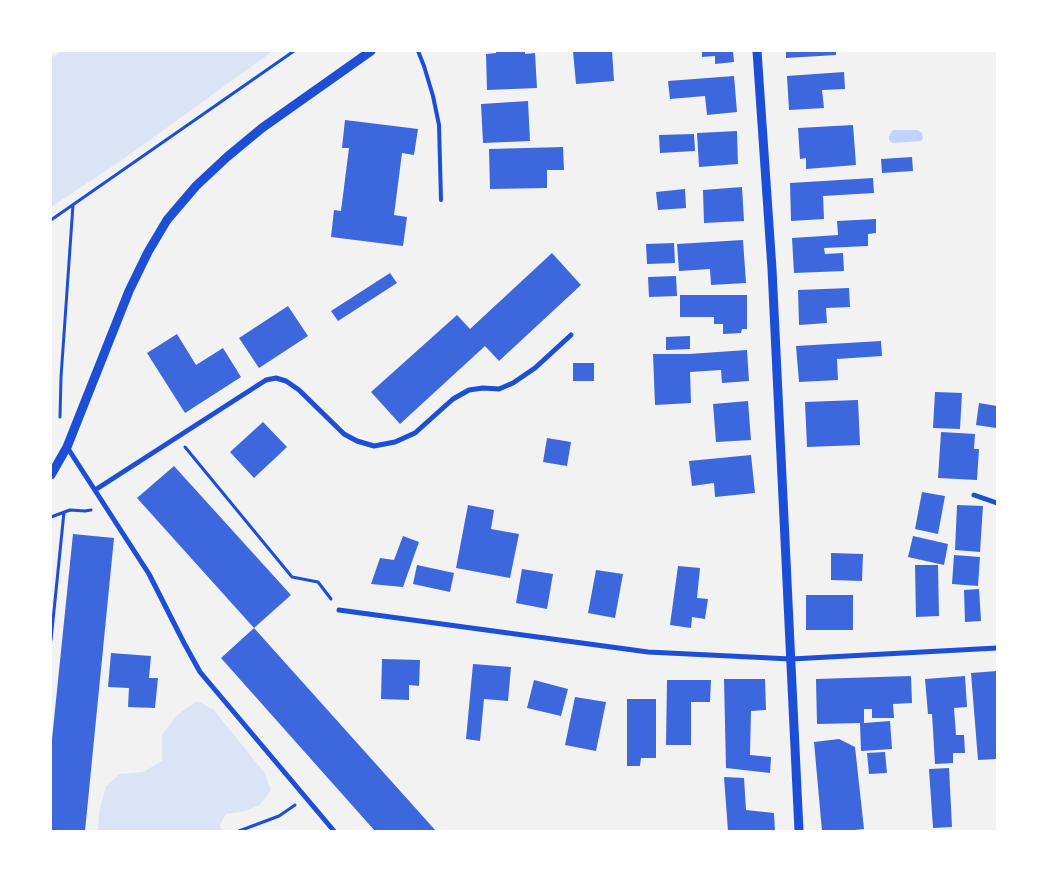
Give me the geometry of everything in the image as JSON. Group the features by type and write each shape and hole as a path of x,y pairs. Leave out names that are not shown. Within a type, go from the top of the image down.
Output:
{"street":[{"path":"51,475 67,447 129,291 148,252 167,220 196,186 234,151 262,128 371,51"},
{"path":"757,51 772,269 799,831"},
{"path":"95,490 266,380 276,378 286,381 299,390 344,434 357,441 374,446 395,442 415,433 453,399 469,390 483,388 499,389 513,383 535,368 571,335"},
{"path":"67,447 149,574 200,672 334,831"},
{"path":"974,495 997,502"},
{"path":"339,610 648,652 791,659 997,648"}],"lane":[{"path":"418,51 434,96 439,125 441,200"}],"path":[{"path":"51,220 294,51"},
{"path":"67,447 60,415 60,396 73,205"},
{"path":"176,438 292,577 318,582 339,610"},
{"path":"51,640 64,512"},
{"path":"239,831 279,816 306,798"}],"shaded area":[{"path":"62,51 273,51 122,160 51,207 51,58"},
{"path":"197,701 213,709 264,772 271,790 260,805 245,811 226,814 220,825 222,831 98,831 99,813 106,786 120,774 143,772 162,761 162,735 176,716"}],"water":[{"path":"893,130 918,130 922,133 923,138 921,141 892,143 889,137"}],"building":[{"path":"496,51 525,51 525,54 535,53 537,88 487,90 486,54 496,53"},
{"path":"573,51 612,51 614,81 576,84"},
{"path":"702,51 733,51 734,62 715,64 715,56 702,57"},
{"path":"786,51 836,51 836,55 786,58"},
{"path":"844,72 845,89 822,90 824,108 789,110 787,76"},
{"path":"734,76 737,112 707,115 705,96 670,99 668,81"},
{"path":"528,101 530,141 483,143 481,104"},
{"path":"345,120 418,129 414,155 402,153 394,215 407,217 403,246 331,237 334,210 341,211 349,148 342,148"},
{"path":"853,125 856,165 806,169 806,158 800,159 798,128"},
{"path":"737,131 738,164 699,167 697,133"},
{"path":"694,134 695,151 660,153 659,135"},
{"path":"563,147 564,170 547,170 547,188 490,189 489,149"},
{"path":"912,157 913,171 882,173 881,159"},
{"path":"873,178 874,193 823,196 824,219 791,221 790,183"},
{"path":"742,187 744,221 704,223 703,190"},
{"path":"685,189 686,208 658,210 656,192"},
{"path":"876,219 876,233 868,234 868,246 824,248 825,254 843,253 844,271 794,273 792,238 838,235 837,221"},
{"path":"743,240 746,283 711,285 710,269 679,271 677,244"},
{"path":"674,243 675,263 647,264 646,244"},
{"path":"552,253 581,285 499,361 485,346 400,424 371,392 457,315 470,329"},
{"path":"390,273 397,283 338,321 331,311"},
{"path":"676,276 677,296 649,297 648,277"},
{"path":"849,288 850,307 826,308 827,323 799,325 798,290"},
{"path":"680,295 747,295 747,329 742,329 741,333 723,334 723,324 714,324 714,317 680,317"},
{"path":"288,306 308,336 259,368 239,338"},
{"path":"177,334 196,365 223,348 241,377 185,413 147,353"},
{"path":"690,336 690,349 666,350 666,337"},
{"path":"881,341 882,356 837,359 838,380 799,382 796,346"},
{"path":"747,350 749,381 722,383 721,370 690,372 691,403 655,405 653,354 689,354"},
{"path":"573,363 594,363 594,381 573,381"},
{"path":"935,392 962,393 960,429 933,428"},
{"path":"858,400 860,445 807,447 805,402"},
{"path":"748,401 751,440 716,442 713,404"},
{"path":"979,403 997,406 996,428 976,425"},
{"path":"263,422 287,447 254,478 230,452"},
{"path":"941,432 975,434 974,449 979,449 977,480 938,478"},
{"path":"547,438 571,442 567,466 543,462"},
{"path":"751,455 755,493 715,497 714,483 692,486 689,461"},
{"path":"174,466 291,595 254,628 137,498"},
{"path":"922,492 945,496 938,534 915,529"},
{"path":"468,505 494,510 491,529 519,534 510,578 456,568"},
{"path":"957,505 983,506 980,552 955,550"},
{"path":"73,534 114,538 85,831 51,831 51,749"},
{"path":"403,536 419,542 403,587 371,584 380,558 394,560"},
{"path":"913,536 948,544 944,565 908,557"},
{"path":"831,553 863,554 862,581 831,580"},
{"path":"954,555 980,557 978,586 952,584"},
{"path":"417,565 454,573 450,592 413,584"},
{"path":"915,565 938,565 939,616 916,617"},
{"path":"678,566 700,568 697,598 708,599 705,619 692,617 691,628 670,625"},
{"path":"522,569 553,574 547,609 516,603"},
{"path":"596,570 623,574 615,618 588,613"},
{"path":"979,589 981,621 965,622 964,590"},
{"path":"806,595 853,595 853,630 806,630"},
{"path":"254,628 436,831 375,831 221,658"},
{"path":"111,653 151,656 149,678 158,678 155,708 128,707 129,688 108,687"},
{"path":"382,659 420,660 419,686 409,685 409,700 381,699"},
{"path":"473,664 511,667 508,701 484,699 480,741 466,739"},
{"path":"997,671 997,759 978,760 971,673"},
{"path":"911,676 912,703 893,704 894,718 872,718 872,709 864,709 864,723 890,721 892,749 861,751 860,723 817,724 816,679"},
{"path":"965,676 967,707 954,708 956,735 964,735 965,753 953,753 953,763 935,764 932,714 928,714 925,679"},
{"path":"724,679 765,679 766,710 751,711 750,755 771,757 770,773 726,768"},
{"path":"534,680 568,689 561,716 527,708"},
{"path":"667,680 711,680 710,702 691,702 691,745 666,745"},
{"path":"575,697 606,702 596,751 565,745"},
{"path":"627,699 656,699 656,758 641,758 640,766 627,766"},
{"path":"839,739 855,747 864,829 822,831 814,742"},
{"path":"885,752 887,773 869,774 867,753"},
{"path":"949,768 952,827 933,828 929,769"},
{"path":"724,777 744,778 746,810 774,813 775,831 728,831"}]}
